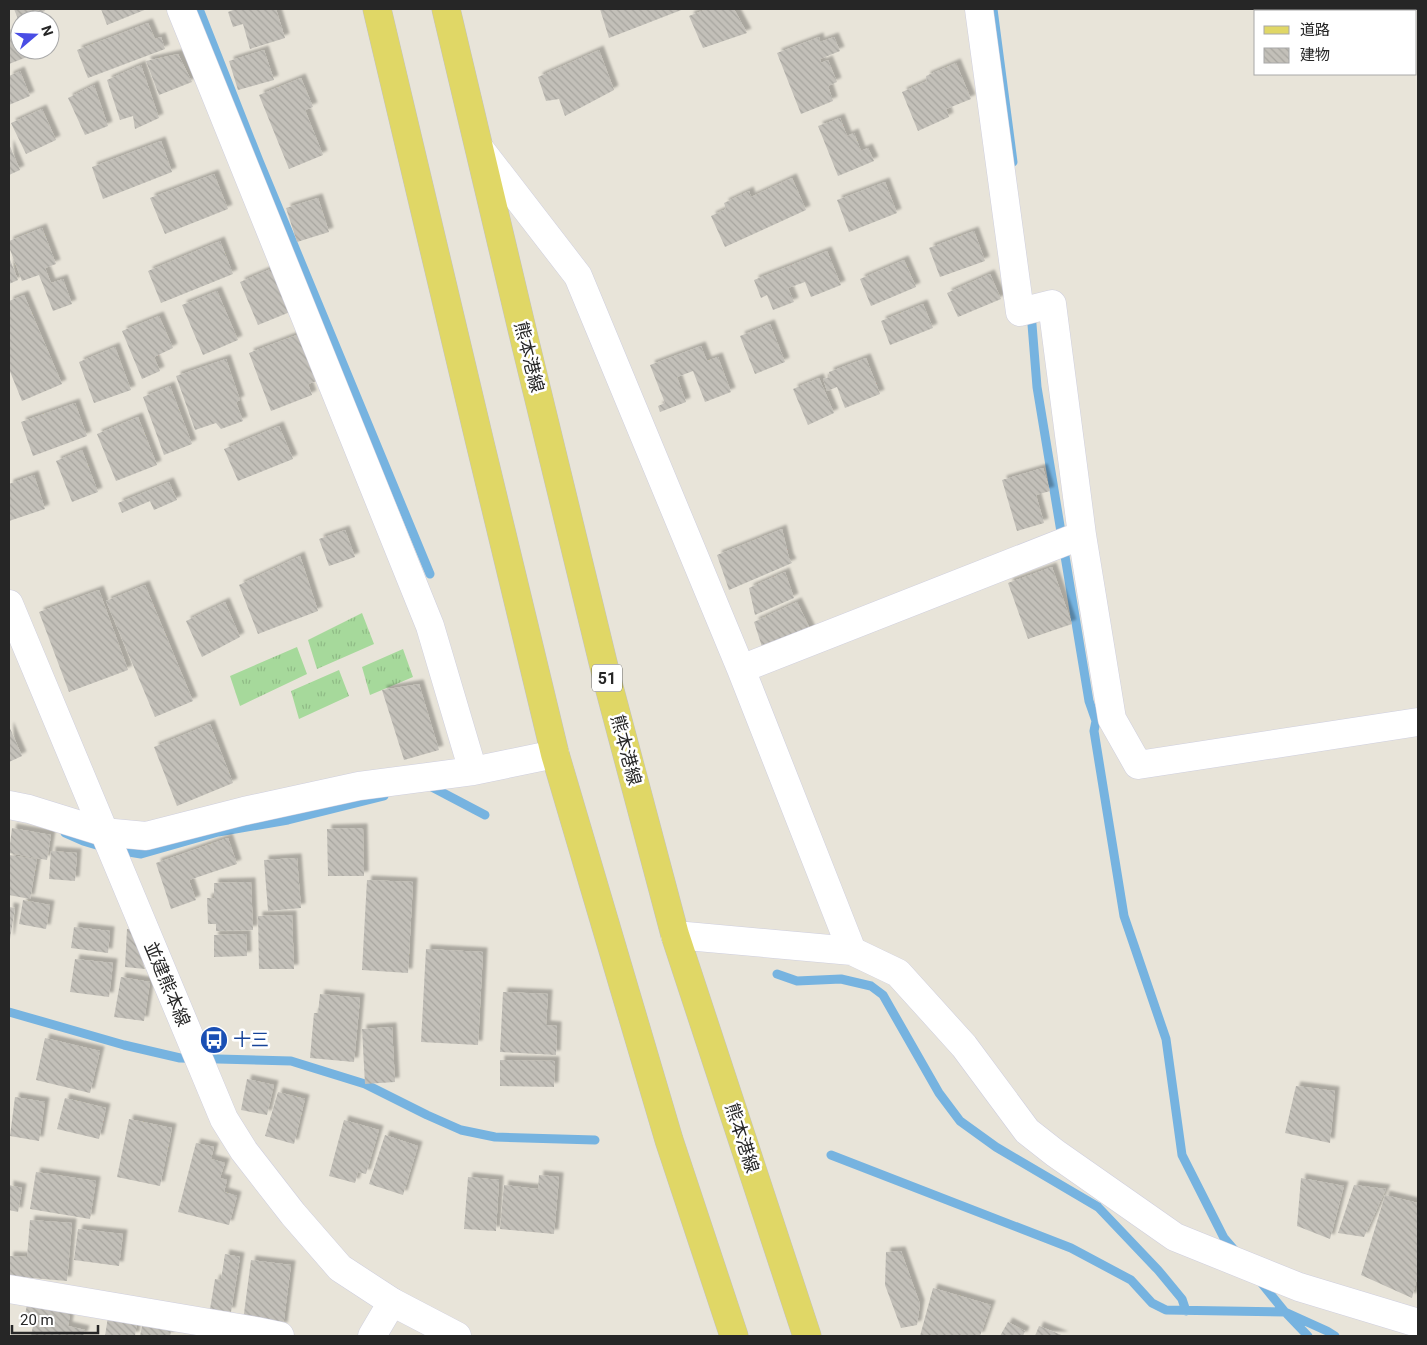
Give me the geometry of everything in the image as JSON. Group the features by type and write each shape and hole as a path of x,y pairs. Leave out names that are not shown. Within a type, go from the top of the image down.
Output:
{"main road":[{"path":"377,9 477,434 555,754 670,1140 734,1336"},
{"name":"熊本港線","path":"446,9 608,683 675,935 807,1336"}],"street":[{"path":"182,9 430,626 473,770"},
{"path":"979,9 1020,312 1052,304 1082,535 1112,719 1138,765 1418,722"},
{"path":"480,149 578,276 741,669 852,951"},
{"path":"741,669 1082,535"},
{"name":"並建熊本線","path":"9,604 198,1058 224,1118 244,1151 293,1214 340,1268 392,1302 457,1336"},
{"path":"9,805 29,809 103,832 146,836 244,811 359,786 473,770 555,754"},
{"path":"675,935 852,951 898,973 964,1046 1027,1131 1175,1238 1299,1287 1418,1324"},
{"path":"9,1289 280,1336"},
{"path":"372,1336 392,1302"}],"green space":[{"path":"362,613 374,644 317,669 308,640"},
{"path":"297,647 307,674 240,706 230,676"},
{"path":"403,649 413,677 370,695 362,667"},
{"path":"339,670 349,696 299,719 291,691"}],"building":[{"path":"14,9 44,10 14,10"},
{"path":"101,9 147,9 107,25"},
{"path":"236,9 276,9 285,38 250,49 243,24 233,27 228,12"},
{"path":"600,9 684,9 609,38"},
{"path":"707,9 734,9 747,33 703,48 689,16"},
{"path":"148,23 155,39 161,37 165,49 88,78 77,50"},
{"path":"9,30 10,60 19,60 9,64"},
{"path":"819,37 820,42 834,37 840,51 820,59 821,63 828,60 837,82 828,86 833,101 801,114 777,53"},
{"path":"264,50 274,80 238,90 229,61"},
{"path":"599,50 614,90 565,116 559,99 546,101 538,77"},
{"path":"178,54 192,82 159,95 146,61"},
{"path":"956,63 971,99 946,109 949,117 918,131 902,92 927,81 926,76"},
{"path":"141,65 159,118 135,129 133,116 120,120 107,80"},
{"path":"20,71 30,96 9,105 9,76"},
{"path":"301,78 313,107 305,110 323,155 289,169 259,95"},
{"path":"94,85 108,126 85,135 68,98"},
{"path":"42,109 56,140 26,154 11,123"},
{"path":"840,118 847,136 854,133 861,151 868,148 874,161 838,176 818,126"},
{"path":"161,141 172,172 103,199 92,167"},
{"path":"9,144 20,170 9,175"},
{"path":"214,174 228,209 165,234 150,198"},
{"path":"792,178 806,210 725,247 711,216 726,209 724,203 749,191 751,197"},
{"path":"885,182 897,213 849,232 837,200"},
{"path":"318,198 329,232 297,242 286,208"},
{"path":"42,228 56,264 45,268 51,283 63,279 72,304 53,311 39,275 22,281 9,247 9,241"},
{"path":"974,231 985,261 940,277 929,248"},
{"path":"220,241 233,274 161,303 148,271"},
{"path":"827,251 841,285 811,297 805,282 788,288 794,302 773,310 767,295 761,298 754,280"},
{"path":"9,257 18,280 9,284"},
{"path":"904,260 916,287 871,306 860,279"},
{"path":"273,268 290,312 258,325 240,282"},
{"path":"990,274 1001,299 958,317 947,293"},
{"path":"217,291 238,340 203,355 182,305"},
{"path":"24,295 62,384 22,401 9,369 9,301"},
{"path":"923,304 933,328 890,345 881,321"},
{"path":"159,316 173,348 154,357 160,371 142,379 122,331"},
{"path":"770,324 785,362 755,374 740,336"},
{"path":"302,333 320,380 308,384 312,395 271,411 249,353"},
{"path":"701,346 707,361 718,357 731,392 705,402 693,371 677,377 686,402 660,412 658,406 665,403 650,365"},
{"path":"115,347 131,390 94,403 79,362"},
{"path":"866,358 880,394 845,408 837,387 827,391 823,379 830,377 829,372"},
{"path":"226,359 240,400 236,402 243,421 221,429 216,423 195,430 176,376"},
{"path":"819,378 834,413 808,425 793,389"},
{"path":"170,386 192,444 164,455 143,397"},
{"path":"75,403 87,436 33,456 21,422"},
{"path":"138,417 157,465 116,481 97,434"},
{"path":"279,426 293,459 238,481 224,449"},
{"path":"82,450 98,492 72,502 56,461"},
{"path":"1043,468 1050,491 1036,495 1044,523 1017,531 1002,480"},
{"path":"34,475 45,509 9,521 9,484"},
{"path":"169,482 177,500 154,510 150,501 122,513 118,503"},
{"path":"782,529 792,563 729,590 717,555"},
{"path":"345,530 355,557 329,566 319,539"},
{"path":"300,556 318,611 258,634 239,585"},
{"path":"1052,567 1072,624 1028,639 1008,583"},
{"path":"785,572 794,598 755,615 749,588"},
{"path":"145,585 193,701 155,717 106,601"},
{"path":"99,590 128,670 69,692 39,612"},
{"path":"225,602 240,637 202,657 186,621"},
{"path":"797,602 812,633 764,653 754,622"},
{"path":"419,684 439,750 404,760 382,690"},
{"path":"210,724 233,783 177,806 154,747"},
{"path":"9,726 22,756 9,762"},
{"path":"12,828 51,835 47,860 9,853"},
{"path":"363,828 364,876 328,876 327,829"},
{"path":"228,838 237,864 189,880 196,900 171,909 156,863"},
{"path":"51,851 77,853 75,881 49,879"},
{"path":"9,855 37,859 30,899 9,895"},
{"path":"297,858 301,908 268,911 264,860"},
{"path":"367,880 413,882 408,973 362,970"},
{"path":"251,882 253,930 216,931 216,924 208,924 207,898 214,898 214,883"},
{"path":"23,900 50,905 46,929 19,924"},
{"path":"9,907 15,908 10,939 9,939"},
{"path":"292,915 294,969 259,969 258,916"},
{"path":"74,927 110,931 108,953 71,948"},
{"path":"127,929 131,929 145,969 125,967"},
{"path":"246,934 247,956 214,957 214,935"},
{"path":"426,949 483,952 478,1045 421,1042"},
{"path":"75,959 113,963 109,997 70,992"},
{"path":"121,977 150,982 144,1021 114,1017"},
{"path":"503,992 548,994 546,1025 557,1026 556,1055 500,1052"},
{"path":"320,994 360,998 354,1062 310,1058 314,1013 318,1013"},
{"path":"392,1027 395,1082 365,1084 362,1029"},
{"path":"45,1038 100,1051 90,1093 36,1080"},
{"path":"500,1060 555,1061 554,1087 500,1086"},
{"path":"247,1079 274,1085 267,1115 241,1110"},
{"path":"1296,1086 1335,1091 1330,1143 1285,1133"},
{"path":"278,1092 305,1099 294,1144 265,1136"},
{"path":"15,1097 45,1102 39,1141 10,1136"},
{"path":"65,1098 106,1108 99,1139 57,1129"},
{"path":"129,1119 172,1128 160,1186 117,1177"},
{"path":"344,1120 379,1130 366,1174 358,1172 355,1183 329,1176"},
{"path":"385,1135 418,1146 403,1195 369,1184"},
{"path":"196,1143 214,1147 211,1159 225,1163 220,1178 227,1180 224,1192 237,1196 229,1225 178,1212"},
{"path":"36,1172 96,1181 90,1219 30,1209"},
{"path":"539,1175 559,1177 554,1234 500,1229 504,1185 538,1189"},
{"path":"468,1177 499,1180 496,1231 464,1229"},
{"path":"1301,1178 1344,1186 1330,1239 1297,1226"},
{"path":"9,1185 22,1188 18,1212 9,1210"},
{"path":"1354,1185 1386,1189 1364,1237 1338,1233"},
{"path":"1385,1195 1418,1203 1418,1274 1412,1298 1361,1275"},
{"path":"30,1220 72,1223 67,1281 9,1276 9,1256 27,1257"},
{"path":"78,1229 123,1234 119,1266 74,1260"},
{"path":"901,1251 920,1304 917,1325 901,1328 885,1285 886,1252"},
{"path":"225,1254 240,1257 231,1312 210,1309 215,1279 221,1280"},
{"path":"251,1260 291,1265 283,1327 243,1321"},
{"path":"933,1288 991,1305 980,1336 920,1336"},
{"path":"27,1305 70,1314 68,1326 85,1330 83,1336 31,1336 33,1326 23,1324"},
{"path":"108,1317 137,1321 135,1336 105,1336"},
{"path":"1008,1322 1025,1331 1023,1336 1000,1336"},
{"path":"142,1326 171,1331 170,1336 140,1336"},
{"path":"1039,1326 1064,1336 1035,1336"}],"waterway":[{"path":"199,9 259,161 430,574"},
{"path":"993,9 1013,162"},
{"path":"1031,312 1037,387 1089,701 1096,721 1094,731 1124,916 1166,1039 1182,1155 1224,1238 1236,1252"},
{"path":"428,785 485,815"},
{"path":"65,833 83,841 110,849 141,854 218,832 288,820 384,796"},
{"path":"777,974 797,981 841,979 871,986 883,995 939,1093 960,1121 996,1147 1098,1207 1158,1270 1182,1299 1186,1311"},
{"path":"9,1012 124,1045 180,1058 291,1061 365,1084 461,1130 495,1137 595,1140"},
{"path":"831,1155 1071,1248 1131,1280 1152,1303 1166,1310 1285,1312 1335,1336"},
{"path":"1259,1280 1285,1312 1308,1336"}],"place":[{"name":"十三","path":"214,1040"}]}
